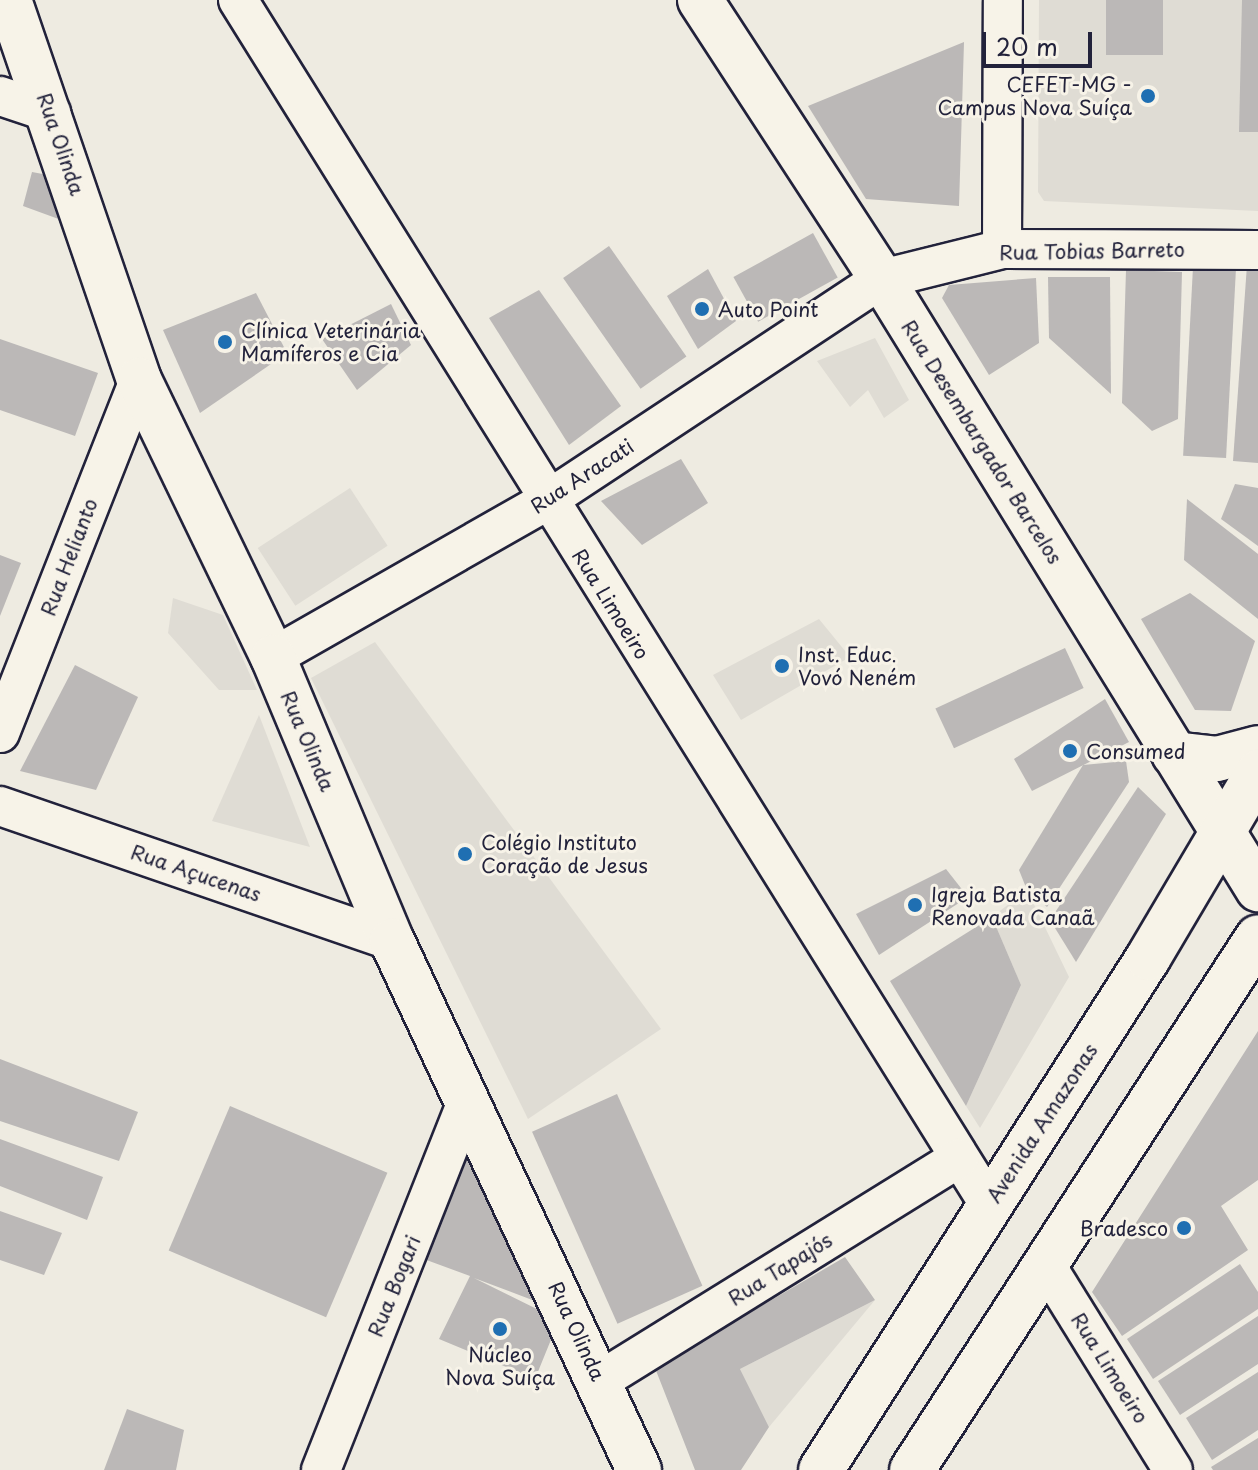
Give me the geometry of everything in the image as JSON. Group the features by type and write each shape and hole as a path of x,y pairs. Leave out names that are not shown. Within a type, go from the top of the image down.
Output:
{"street":[{"name":"Rua Olinda","path":"9,0 51,113 139,380 273,657 392,941 601,1380 639,1470"},
{"name":"Rua Limoeiro","path":"238,0 546,501 989,1204"},
{"name":"Rua Desembargador Barcelos","path":"700,0 882,279 1258,889"},
{"path":"1002,249 1003,0"},
{"path":"0,96 51,113"},
{"name":"Rua Tobias Barreto","path":"882,279 1002,249 1258,250"},
{"name":"Rua Aracati","path":"273,657 546,501 882,279"},
{"name":"Rua Helianto","path":"0,733 139,380"},
{"path":"1174,754 1217,759 1258,748"},
{"name":"Avenida Amazonas","path":"821,1470 1223,834 1258,772"},
{"name":"Rua Açucenas","path":"0,806 392,941"},
{"path":"912,1470 1047,1267 1258,937"},
{"name":"Rua Bogari","path":"321,1470 467,1102"},
{"name":"Rua Tapajós","path":"601,1380 959,1158"},
{"name":"Rua Limoeiro","path":"1047,1267 1173,1470"}],"shaded area":[{"name":"CEFET-MG - Campus Nova Suíça","path":"1039,0 1258,0 1258,211 1044,201 1038,192"},
{"path":"875,338 909,400 884,418 868,390 850,407 817,361"},
{"path":"350,488 388,546 295,606 258,548"},
{"path":"173,598 223,615 257,690 219,690 168,633"},
{"name":"Inst. Educ. Vovó Neném","path":"819,619 850,657 741,720 713,675"},
{"name":"Colégio Instituto Coração de Jesus","path":"375,642 661,1029 528,1119 311,678"},
{"path":"259,715 310,847 212,821"},
{"path":"1027,890 1069,977 980,1128 966,1106 1021,985 992,917"},
{"path":"875,1300 769,1427 740,1369"}],"building":[{"path":"1106,0 1163,0 1163,55 1106,55"},
{"path":"1242,0 1258,0 1258,132 1239,132"},
{"path":"964,42 959,206 866,199 808,106"},
{"path":"32,172 48,175 64,221 23,206"},
{"path":"813,233 838,278 758,322 733,277"},
{"path":"609,246 686,357 641,389 563,278"},
{"path":"1247,265 1258,266 1258,463 1233,461"},
{"path":"1193,267 1236,269 1226,458 1183,456"},
{"name":"Auto Point","path":"708,269 736,321 698,349 667,296"},
{"path":"1126,270 1182,272 1178,419 1152,431 1122,403"},
{"path":"1048,277 1110,277 1111,394 1049,338"},
{"path":"1036,278 1039,343 989,375 942,298 949,285"},
{"path":"539,290 621,406 569,445 489,318"},
{"name":"Clínica Veterinária Mamíferos e Cia","path":"256,293 287,353 200,413 163,330"},
{"path":"391,304 411,345 357,390 322,339"},
{"path":"0,339 98,373 75,436 0,410"},
{"path":"681,459 708,503 642,545 601,501"},
{"path":"1235,484 1258,488 1258,546 1221,519"},
{"path":"1187,499 1258,554 1258,619 1184,560"},
{"path":"0,555 21,563 0,616"},
{"path":"1190,593 1255,641 1231,711 1195,710 1141,619"},
{"path":"1065,648 1084,688 954,748 935,708"},
{"path":"75,665 138,697 96,790 20,771"},
{"name":"Consumed","path":"1105,699 1129,742 1032,791 1014,759"},
{"path":"1126,761 1129,782 1047,907 1027,890 1019,870 1083,765"},
{"path":"1138,787 1166,814 1076,962 1050,920"},
{"name":"Igreja Batista Renovada Canaã","path":"946,869 968,897 879,955 856,914"},
{"path":"992,917 1021,985 966,1106 890,981"},
{"name":"Bradesco","path":"1258,1031 1258,1180 1221,1206 1248,1250 1122,1336 1092,1292"},
{"path":"0,1059 138,1112 119,1161 0,1121"},
{"path":"617,1094 702,1286 617,1324 532,1132"},
{"path":"230,1106 387,1173 326,1317 169,1251"},
{"path":"0,1139 103,1177 87,1220 0,1186"},
{"path":"472,1142 548,1306 474,1278 559,1320 535,1379 439,1339 470,1276 421,1258"},
{"path":"0,1211 62,1233 44,1275 0,1260"},
{"path":"845,1257 875,1300 740,1369 769,1427 741,1470 695,1470 655,1368"},
{"path":"1240,1264 1258,1292 1258,1309 1153,1379 1127,1339"},
{"path":"1258,1316 1258,1364 1180,1415 1158,1381"},
{"path":"1258,1372 1258,1430 1212,1460 1186,1418"},
{"path":"127,1409 184,1430 176,1470 104,1470"},
{"path":"1258,1438 1258,1470 1213,1470 1211,1467"}],"place":[{"name":"CEFET-MG - Campus Nova Suíça","path":"1148,96"},
{"name":"Auto Point","path":"702,309"},
{"name":"Clínica Veterinária Mamíferos e Cia","path":"225,342"},
{"name":"Inst. Educ. Vovó Neném","path":"782,666"},
{"name":"Consumed","path":"1070,751"},
{"name":"Colégio Instituto Coração de Jesus","path":"465,854"},
{"name":"Igreja Batista Renovada Canaã","path":"915,905"},
{"name":"Bradesco","path":"1184,1228"},
{"name":"Núcleo Nova Suíça","path":"500,1329"}]}
